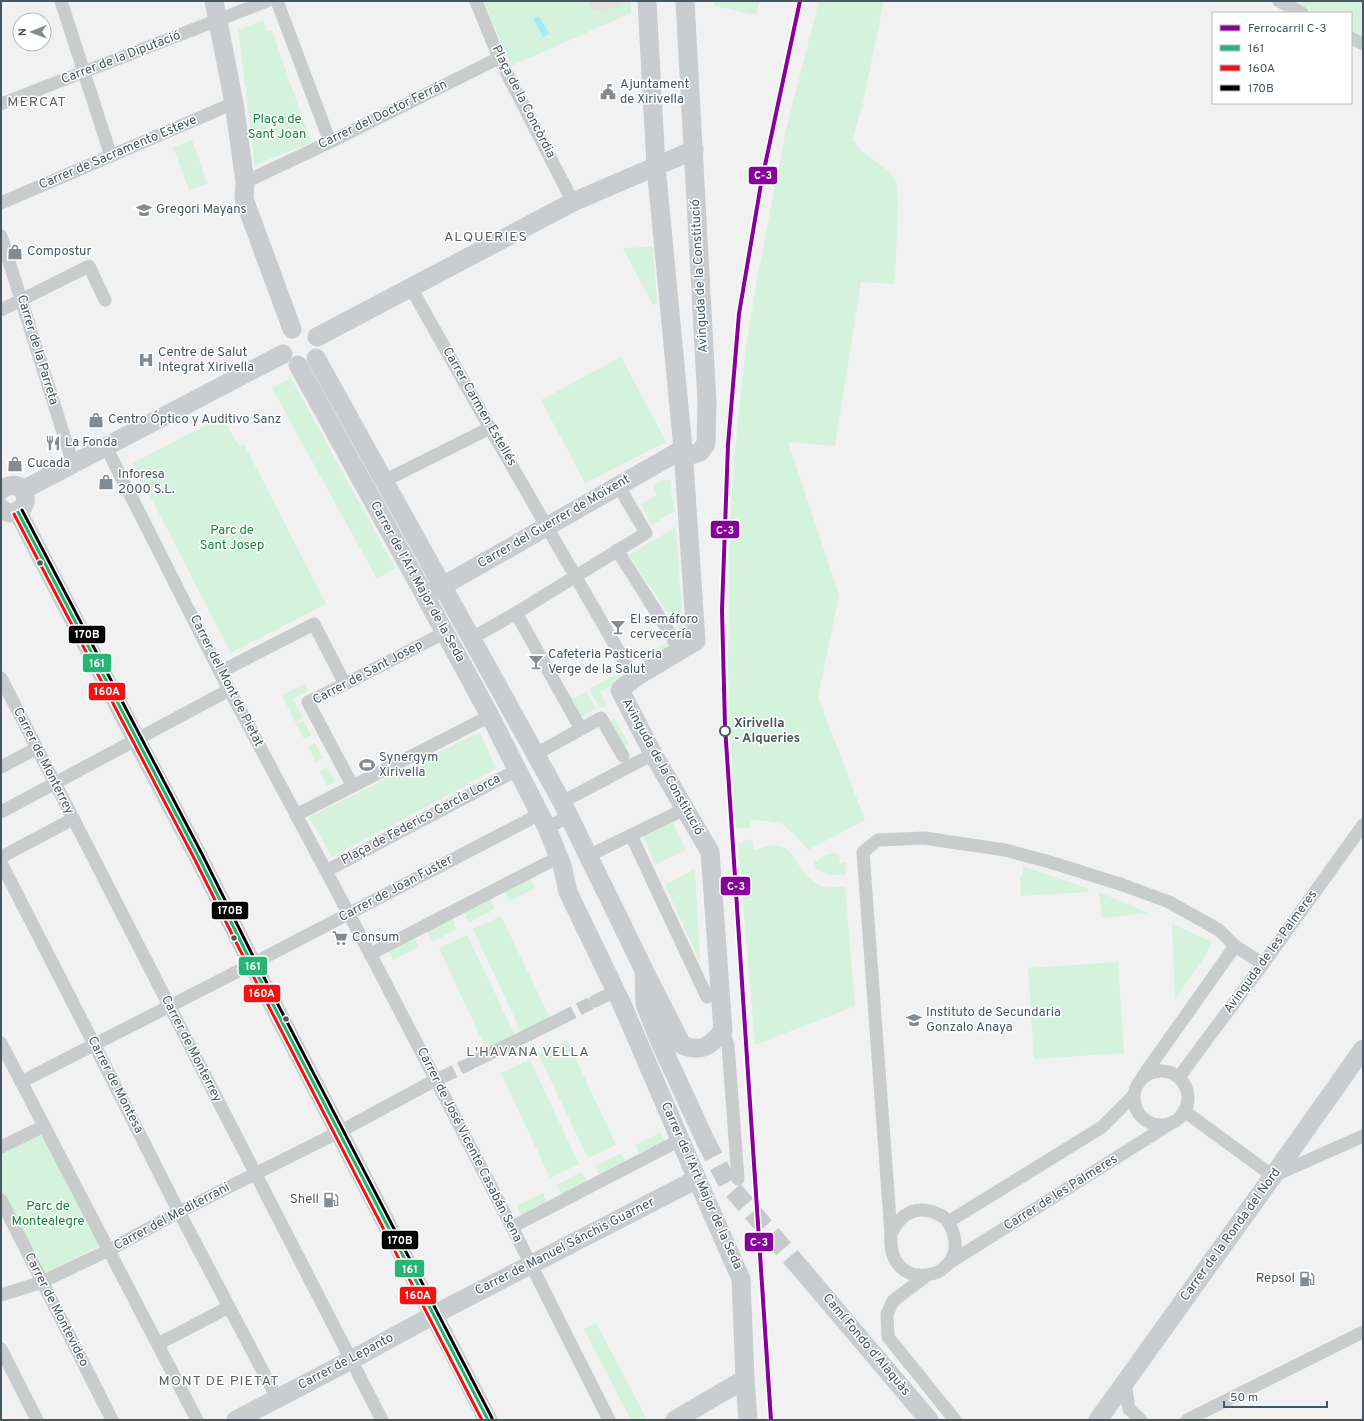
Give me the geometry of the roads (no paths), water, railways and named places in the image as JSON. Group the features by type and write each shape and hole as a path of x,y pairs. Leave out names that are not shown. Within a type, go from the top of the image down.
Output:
{"street":[{"path":"61,1 111,156"},
{"path":"214,1 234,103 245,182 244,199 292,329"},
{"name":"Carrer de la Diputació","path":"1,104 267,1"},
{"path":"277,1 330,142"},
{"name":"Plaça de la Concòrdia","path":"476,1 499,58 573,202"},
{"name":"Avinguda de la Constitució","path":"647,1 658,192 683,448 696,641 634,678 620,690 654,754 710,852 723,1031 728,1045 738,1179"},
{"name":"Avinguda de la Constitució","path":"683,448 691,455 700,452 706,444 707,402 685,1"},
{"path":"1279,1 1300,12"},
{"path":"1352,38 1363,44"},
{"name":"Carrer del Doctor Ferrán","path":"245,182 330,142 499,58"},
{"name":"Carrer de Sacramento Esteve","path":"1,203 234,103"},
{"path":"317,337 573,202 598,191 619,176 648,161 654,155 656,158 693,145"},
{"path":"598,191 631,185 647,187 658,192"},
{"name":"Carrer de la Parreta","path":"1,236 73,464"},
{"path":"1,310 89,266 105,300"},
{"name":"Carrer Carmen Estellés","path":"411,288 634,678"},
{"path":"7,486 73,464 291,360 308,364 316,358 320,348 317,337 309,329 292,329 284,337 282,343 291,360"},
{"name":"Carrer de l'Art Major de la Seda","path":"316,358 562,802 682,1045 692,1049 703,1048 712,1044 723,1031"},
{"name":"Carrer de l'Art Major de la Seda","path":"291,360 425,596 490,716 540,814 562,865 568,892 618,996 741,1279 744,1379 748,1420"},
{"path":"678,408 707,402"},
{"path":"384,481 490,428"},
{"name":"Carrer del Mont de Pietat","path":"106,447 229,690 348,914"},
{"name":"Carrer del Guerrer de Moixent","path":"425,596 683,448"},
{"path":"7,486 26,497 22,508 10,510 136,739 199,858 252,964 488,1420"},
{"path":"472,638 516,613 646,533 618,486"},
{"path":"617,550 676,643 685,639"},
{"path":"516,613 581,729"},
{"path":"220,672 314,624 345,684"},
{"name":"Carrer de Sant Josep","path":"352,785 308,702 444,633"},
{"name":"Carrer de Monterrey","path":"1,678 382,1420"},
{"path":"1,812 229,690"},
{"path":"296,816 352,785 490,716"},
{"path":"536,754 601,718 623,756"},
{"path":"1,766 37,748"},
{"path":"540,814 654,754"},
{"name":"Plaça de Federico García Lorca","path":"326,871 517,770"},
{"path":"540,814 562,802"},
{"path":"588,856 685,809"},
{"name":"Carrer de Joan Fuster","path":"21,1082 540,814"},
{"path":"1,857 73,819"},
{"name":"Avinguda de les Palmeres","path":"1179,1077 1263,964 1363,825"},
{"path":"632,835 707,997"},
{"path":"891,1234 895,1224 903,1216 914,1211 925,1210 934,1212 944,1217 951,1226 956,1242 954,1253 949,1263 938,1272 926,1276 920,1276 909,1273 900,1266 891,1252 891,1234 863,852 878,840 924,838 1005,850 1123,884 1169,902 1219,930 1235,946 1263,964"},
{"path":"370,954 559,857"},
{"name":"Carrer de Montesa","path":"1,863 179,1212 277,1398"},
{"name":"Carrer de José Vicente Casabán Sena","path":"348,914 439,1078 609,1420"},
{"path":"1140,1080 1147,1074 1164,1070 1179,1077 1185,1085 1187,1093 1188,1102 1184,1111 1173,1122 1164,1125 1154,1124 1142,1118 1136,1110 1134,1096 1135,1088 1140,1080 1235,946"},
{"name":"Carrer de l'Art Major de la Seda","path":"644,970 645,1004 659,1040 705,1140"},
{"path":"595,1001 618,996"},
{"name":"Carrer de l'Art Major de la Seda","path":"618,996 659,1040"},
{"path":"475,1061 562,1018"},
{"path":"1,1045 197,1420"},
{"name":"Carrer de la Ronda del Nord","path":"1098,1420 1363,1049"},
{"name":"Carrer del Mediterrani","path":"1,1294 42,1282 109,1250 179,1212 339,1132 439,1078"},
{"path":"948,1222 1102,1127 1134,1096"},
{"path":"1184,1111 1273,1176 1363,1136"},
{"name":"Carrer de les Palmeres","path":"949,1263 1173,1122"},
{"path":"1,1147 44,1126"},
{"path":"512,1227 680,1140"},
{"name":"Carrer de Manuel Sánchis Guarner","path":"434,1315 697,1179"},
{"name":"Carrer de Montevideo","path":"1,1200 112,1420"},
{"name":"Camí Fondo d'Alaquàs","path":"802,1270 929,1420"},
{"path":"926,1276 893,1301 887,1314 888,1337 955,1420"},
{"path":"158,1344 229,1307"},
{"name":"Carrer de Lepanto","path":"236,1420 434,1315"},
{"path":"1187,1420 1363,1332"},
{"path":"1,1349 37,1420"},
{"path":"675,1420 744,1379"},
{"path":"1125,1383 1129,1409 1141,1420"}],"water":[{"path":"539,16 549,34 543,37 533,19"}],"tunnel":[{"path":"562,1018 595,1001"},
{"path":"443,1077 475,1061"},
{"path":"705,1140 728,1184 802,1270"}],"rail line":[{"name":"C-3","path":"771,1420 725,726 722,610 728,445 739,314 761,184 800,1"}],"place":[{"name":"Ajuntament de Xirivella","path":"608,92"},
{"name":"Gregori Mayans","path":"144,210"},
{"name":"Compostur","path":"15,252"},
{"name":"Centre de Salut Integrat Xirivella","path":"146,360"},
{"name":"Centro Óptico y Auditivo Sanz","path":"96,420"},
{"name":"La Fonda","path":"53,443"},
{"name":"Cucada","path":"15,464"},
{"name":"Inforesa 2000 S.L.","path":"106,482"},
{"name":"El semáforo cervecería","path":"618,627"},
{"name":"Cafeteria Pasticeria Verge de la Salut","path":"536,662"},
{"name":"Xirivella - Alqueries","path":"725,731"},
{"name":"Synergym Xirivella","path":"367,765"},
{"name":"Consum","path":"340,938"},
{"name":"Instituto de Secundaria Gonzalo Anaya","path":"914,1020"},
{"name":"Shell","path":"331,1200"},
{"name":"Repsol","path":"1307,1279"}],"district":[{"name":"MERCAT","path":"37,102"},
{"name":"ALQUERIES","path":"486,237"},
{"name":"L'HAVANA VELLA","path":"528,1052"},
{"name":"MONT DE PIETAT","path":"219,1381"}],"park label":[{"name":"Plaça de Sant Joan","path":"277,128"},
{"name":"Parc de Sant Josep","path":"232,538"},
{"name":"Parc de Montealegre","path":"48,1214"}]}
